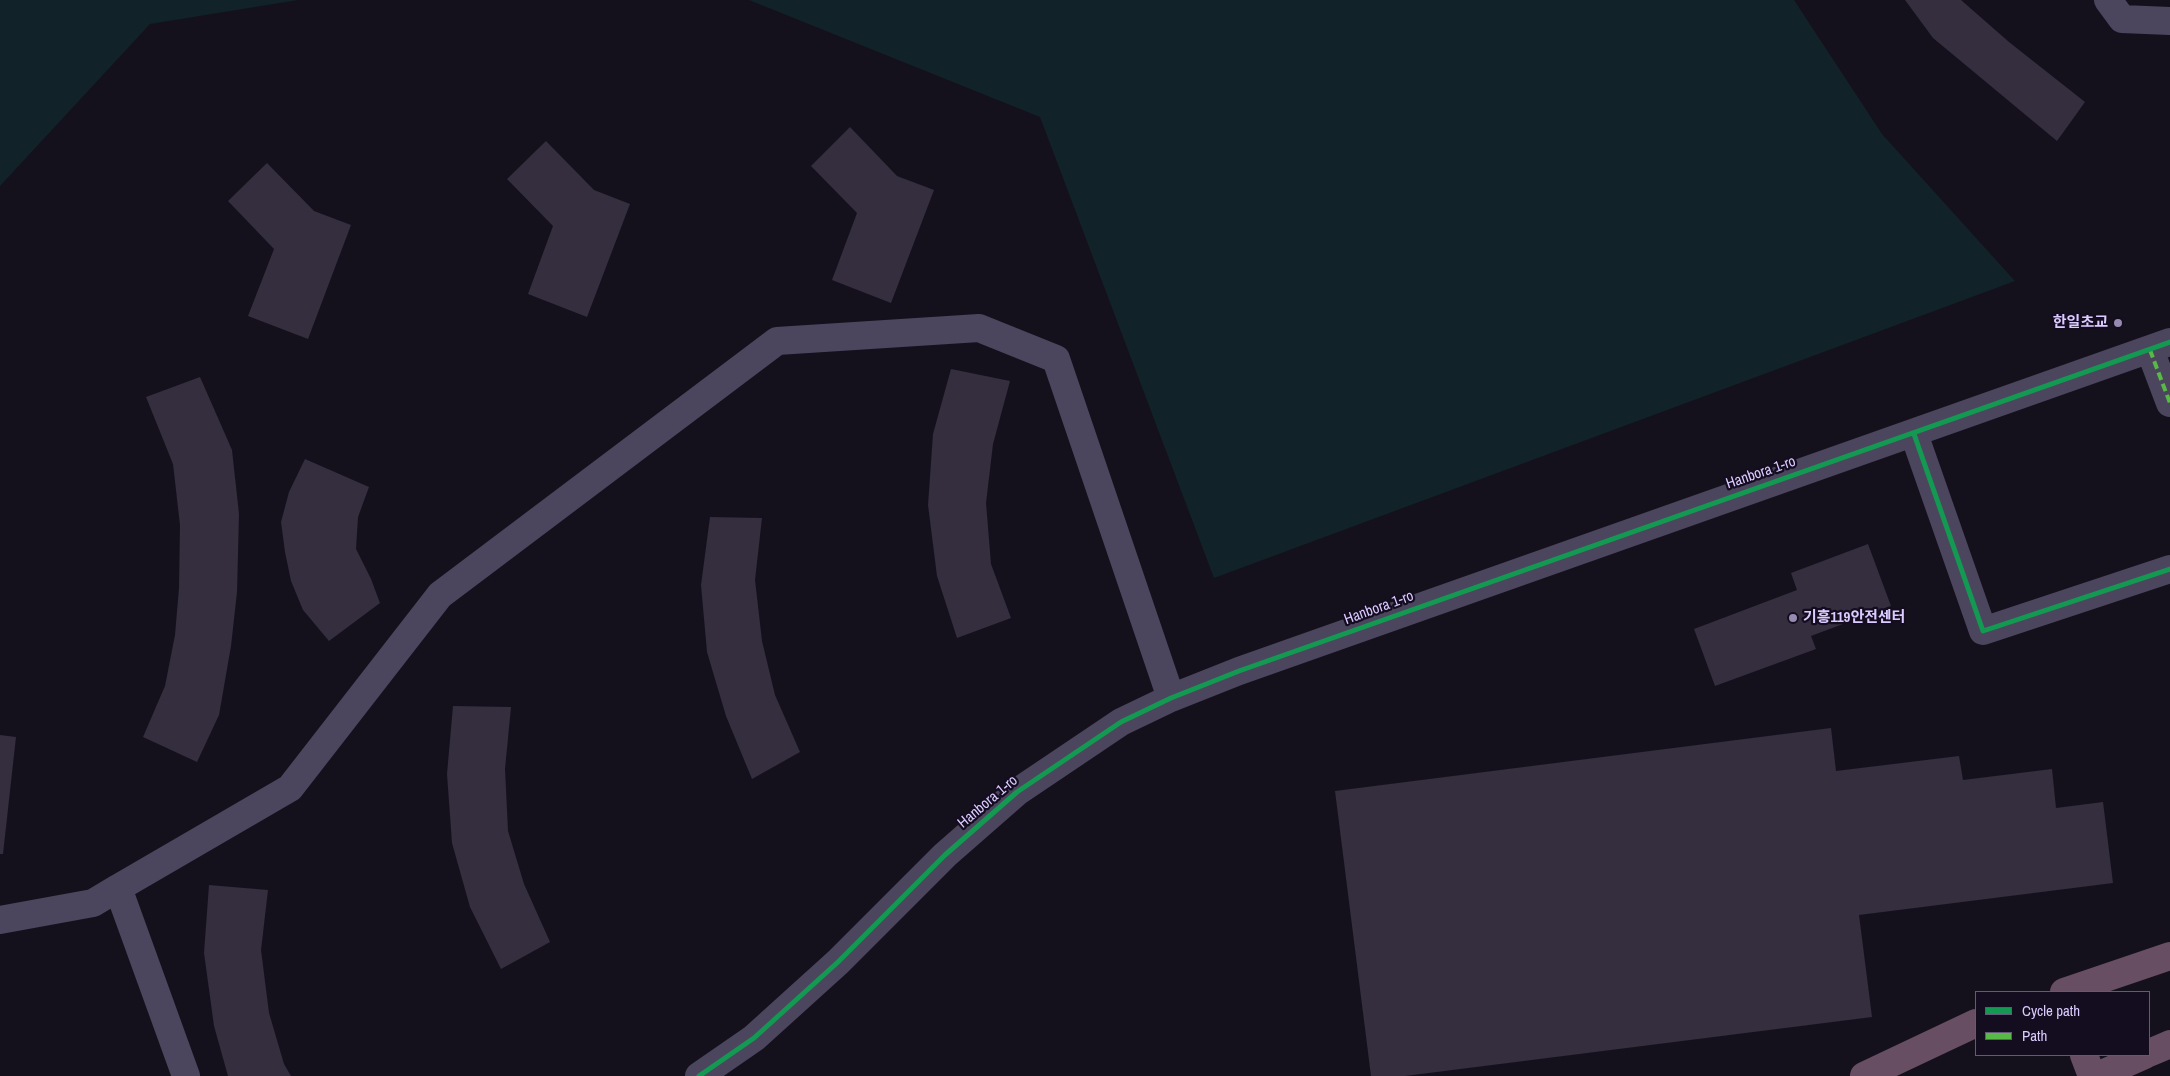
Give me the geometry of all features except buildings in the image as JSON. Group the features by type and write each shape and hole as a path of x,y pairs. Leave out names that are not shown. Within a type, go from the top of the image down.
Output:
{"highway":[{"path":"2067,991 2170,956"},
{"path":"1864,1076 1975,1023"},
{"path":"2150,1053 2170,1044"},
{"path":"2084,1056 2092,1076"},
{"path":"2097,1076 2142,1056"}],"street":[{"path":"2108,0 2122,19 2170,21"},
{"path":"0,920 93,903 290,788 440,595 777,341 979,328 1056,359 1171,698"},
{"path":"2160,346 2170,404"},
{"name":"Hanbora 1-ro","path":"699,1076 754,1038 838,962 944,855 1017,792 1121,722 1171,698 1258,664 2160,346"},
{"path":"1914,434 1983,631 2170,569"},
{"path":"118,888 186,1076"}],"shaded area":[{"path":"0,0 298,0 150,24 0,186"},
{"path":"749,0 1794,0 1882,134 2015,281 1214,578 1040,117"}],"marked path":[{"path":"2150,350 2170,403"}],"cycle path":[{"path":"699,1076 754,1038 838,962 945,855 1017,792 1121,722 1171,698 1239,671 2170,342"},
{"path":"1914,434 1983,631 2170,569"}],"place":[{"name":"한일초교","path":"2118,323"},
{"name":"기흥119안전센터","path":"1793,618"}]}
